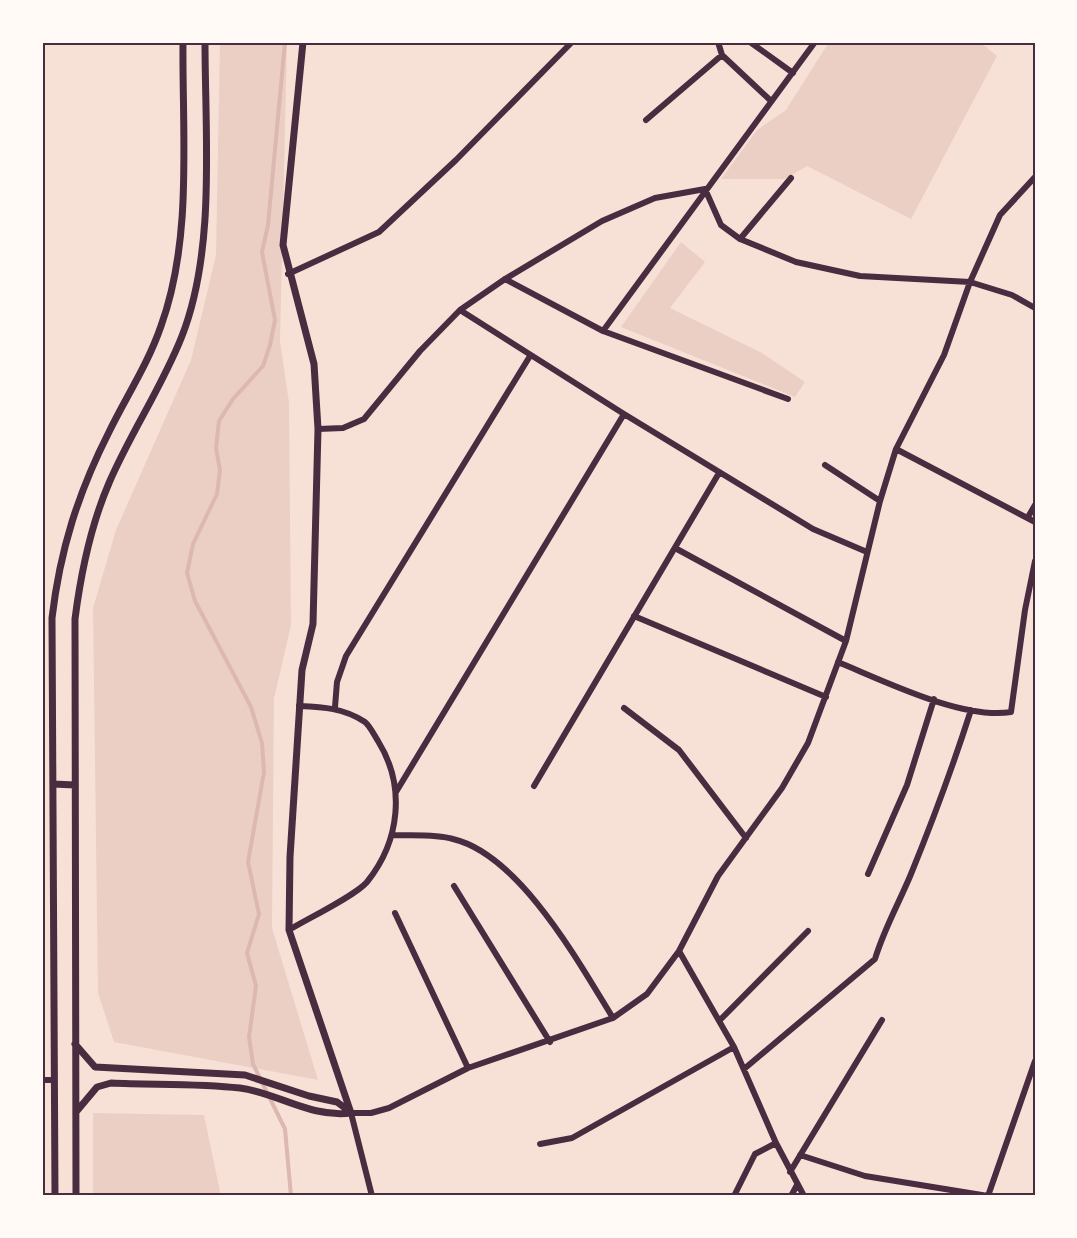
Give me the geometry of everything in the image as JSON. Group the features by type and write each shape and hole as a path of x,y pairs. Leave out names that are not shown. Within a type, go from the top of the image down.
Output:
{"street":[{"path":"54,1196 52,618 58,568 88,474 161,327 177,262 181,240 183,42"},
{"path":"76,1196 75,619 81,572 109,483 183,335 201,254 205,42"},
{"path":"303,42 283,245 288,274 314,364 318,429 313,624 302,670 299,706 290,857 289,930 351,1113 372,1196"},
{"path":"288,274 379,232 456,160 572,42"},
{"path":"718,42 722,55 770,100"},
{"path":"750,42 793,73"},
{"path":"603,331 770,100 815,42"},
{"path":"646,120 722,55"},
{"path":"75,1114 97,1087 111,1083 242,1088 305,1109 334,1115 371,1113 389,1108 468,1068 550,1042 613,1017 647,994 679,951 718,876 782,788 808,743 846,641 880,501 896,448 944,355 970,282 1000,215 1035,177"},
{"path":"741,239 791,178"},
{"path":"318,429 344,428 364,419 420,351 460,310 506,279 602,221 655,198 705,189"},
{"path":"705,189 721,225 741,239 796,262 860,276 970,282 1012,295 1035,308"},
{"path":"506,279 603,331 788,399"},
{"path":"460,310 530,356 813,529 867,552"},
{"path":"335,707 337,682 346,656 530,356"},
{"path":"396,792 624,414"},
{"path":"896,448 1035,522"},
{"path":"825,465 880,501"},
{"path":"534,786 719,473"},
{"path":"1028,517 1035,505"},
{"path":"675,548 846,641"},
{"path":"838,662 934,699 971,710 998,714 1011,711 1025,610 1035,561"},
{"path":"634,616 826,697"},
{"path":"868,874 907,785 934,699"},
{"path":"289,930 365,884 382,861 393,835 396,792 387,756 366,723 335,707 299,706"},
{"path":"624,708 679,750 746,838"},
{"path":"744,1069 874,959 882,934 902,894 942,797 971,710"},
{"path":"53,784 75,785"},
{"path":"393,835 453,838 480,850 515,879 558,928 613,1017"},
{"path":"454,886 550,1042"},
{"path":"395,913 468,1068"},
{"path":"720,1020 808,931"},
{"path":"679,951 734,1047 776,1143 804,1196"},
{"path":"790,1172 882,1020"},
{"path":"75,1044 95,1067 245,1075 309,1096 337,1102 351,1113"},
{"path":"540,1144 572,1138 734,1047"},
{"path":"800,1155 865,1176 988,1196 1035,1061"},
{"path":"42,1080 54,1080"},
{"path":"734,1196 755,1154 776,1143"},
{"path":"791,1196 797,1185"}],"shaded area":[{"path":"220,42 287,42 280,341 289,403 291,625 274,699 272,928 318,1080 114,1042 98,993 93,608 116,530 191,360 216,255"},
{"path":"829,42 980,42 997,56 911,219 807,166 785,179 721,179 757,130 786,110"},
{"path":"681,242 705,262 670,308 762,353 805,382 795,397 621,327"},
{"path":"93,1113 204,1115 221,1196 93,1196"}],"waterway":[{"path":"285,42 268,225 262,252 275,320 263,366 233,399 219,421 216,448 220,470 217,494 193,544 187,573 195,601 251,707 262,743 264,772 248,862 259,914 247,953 256,986 249,1037 253,1064 285,1129 291,1196"}]}
